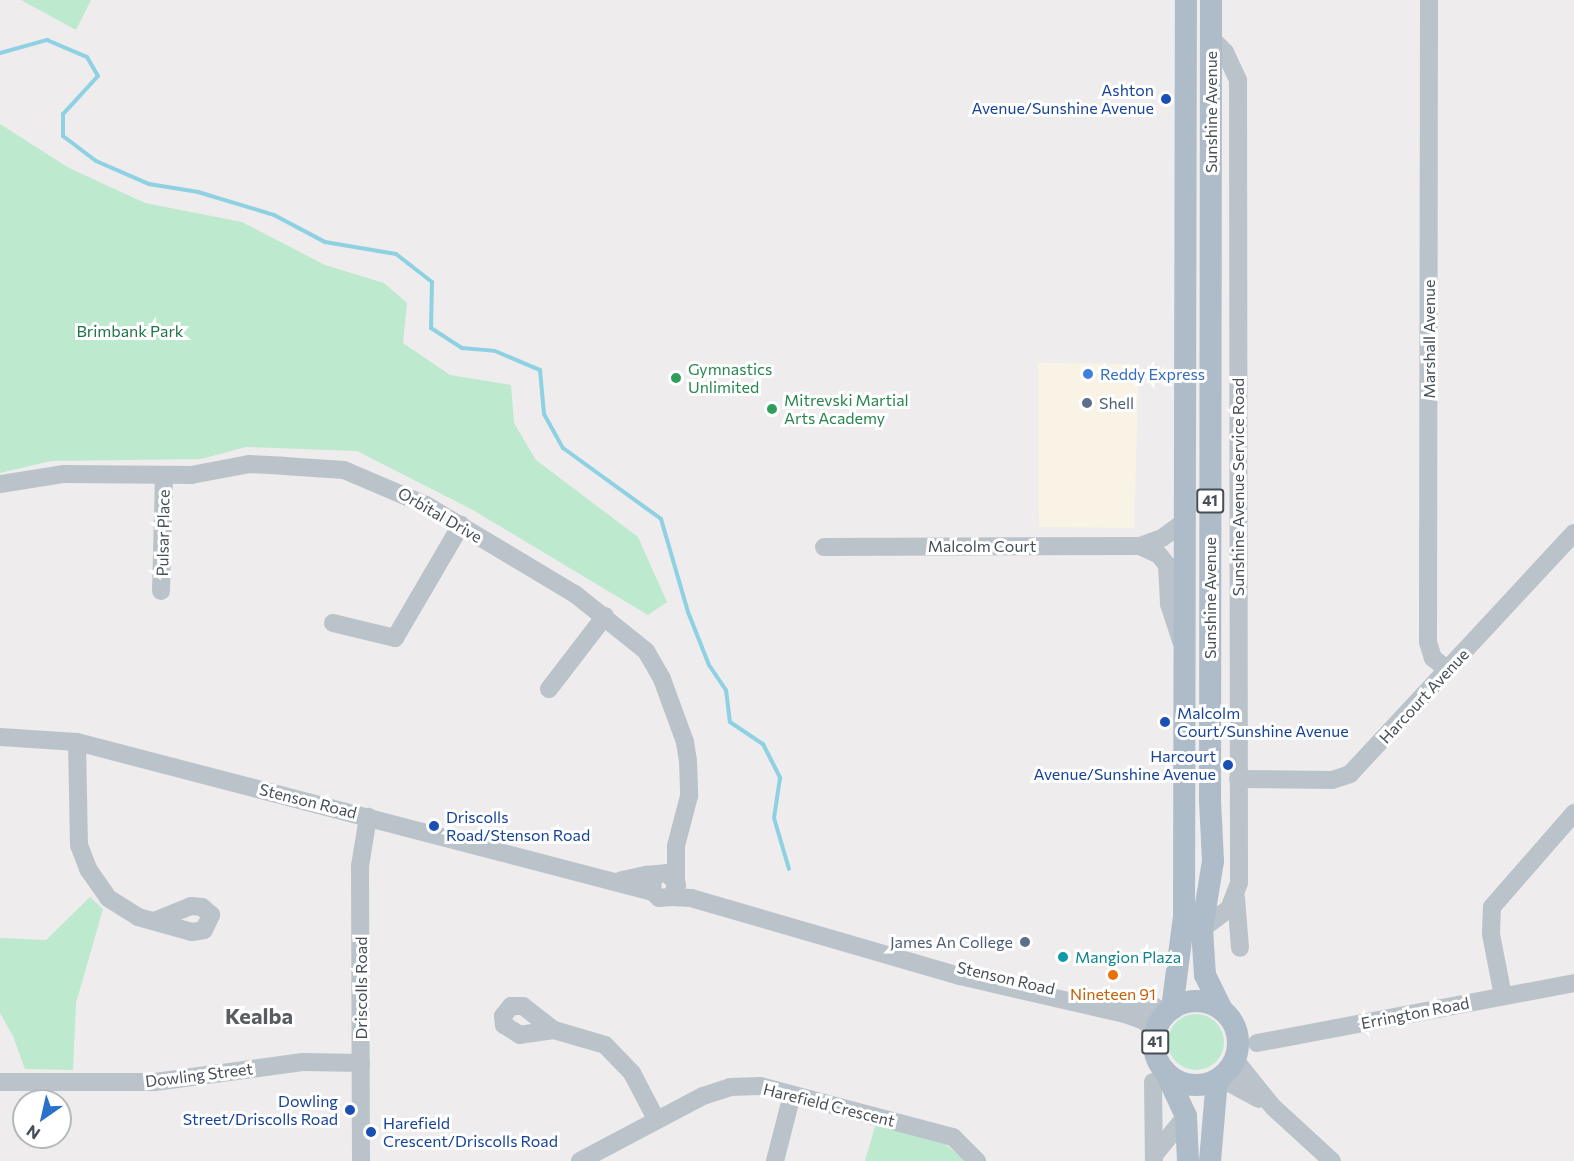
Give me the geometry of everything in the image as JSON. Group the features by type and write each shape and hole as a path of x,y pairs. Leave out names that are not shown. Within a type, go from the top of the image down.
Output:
{"main road":[{"name":"Sunshine Avenue","path":"1165,1018 1184,938 1186,0"},
{"name":"Sunshine Avenue","path":"1213,1 1210,549 1213,861 1202,929 1206,975 1222,1010"},
{"path":"1185,340 1194,338 1200,330 1201,279 1211,214"},
{"path":"1184,522 1210,549"},
{"name":"41","path":"1188,1161 1185,1116 1159,1076 1155,1048 1165,1018 1192,1002 1222,1010 1236,1029 1235,1060"},
{"path":"1210,1161 1219,1079 1235,1060"},
{"name":"41","path":"1159,1076 1190,1084 1219,1079"}],"street":[{"name":"Marshall Avenue","path":"1429,0 1428,642 1433,658 1448,670"},
{"name":"Sunshine Avenue Service Road","path":"1212,39 1225,52 1238,80 1236,898 1240,948"},
{"name":"Orbital Drive","path":"0,484 64,474 191,475 249,464 344,470 393,488 461,525 605,616 646,651 654,663 685,742 689,796 666,883"},
{"name":"Pulsar Place","path":"161,591 164,475"},
{"name":"Malcolm Court","path":"824,547 1140,546 1162,538 1184,522"},
{"path":"333,623 394,638 461,525"},
{"name":"Harcourt Avenue","path":"1238,779 1332,780 1350,774 1574,533"},
{"path":"1140,546 1159,555 1167,565 1169,604 1184,649"},
{"path":"549,689 605,616"},
{"name":"Stenson Road","path":"0,737 77,742 614,881 666,883 713,906 913,961 1125,1014 1144,1021 1165,1018"},
{"path":"77,742 76,827 81,855 108,898 129,913 154,921"},
{"path":"1503,996 1491,934 1492,907 1574,813"},
{"name":"Driscolls Road","path":"361,1161 361,849 368,817"},
{"path":"1202,929 1225,914 1236,898"},
{"name":"Errington Road","path":"1257,1043 1574,983"},
{"path":"554,1030 605,1045 620,1057 656,1119"},
{"path":"1235,1060 1273,1107 1332,1161"},
{"name":"Dowling Street","path":"0,1082 155,1082 303,1062 361,1063"},
{"path":"1154,1157 1159,1076"},
{"path":"1219,1079 1273,1107"},
{"name":"Harefield Crescent","path":"579,1161 656,1119 730,1087 760,1086 953,1137 977,1161"},
{"path":"775,1161 792,1095"},
{"path":"1154,1157 1185,1116"}],"shaded area":[{"path":"1038,363 1139,364 1134,528 1039,527"}],"green space":[{"path":"21,0 91,0 76,30"},
{"name":"Brimbank Park","path":"0,124 69,168 145,203 242,222 325,265 384,283 407,303 403,343 450,375 511,385 514,423 536,460 638,537 667,602 648,615 473,510 357,451 246,447 201,459 51,461 0,473"},
{"path":"90,897 103,909 76,1003 73,1070 25,1069 13,1036 0,1013 0,938 46,940"},
{"path":"1196,1014 1207,1016 1216,1022 1222,1031 1224,1042 1222,1053 1216,1062 1207,1068 1196,1070 1185,1068 1176,1062 1170,1053 1168,1042 1170,1031 1176,1022 1185,1016"},
{"path":"876,1123 944,1143 966,1161 865,1161"}],"waterway":[{"path":"0,53 47,40 87,57 98,76 63,114 63,136 96,161 149,184 198,192 274,215 325,242 396,254 432,282 431,328 462,348 495,351 540,370 544,414 563,448 661,519 688,612 709,665 726,690 730,722 763,744 780,778 774,818 789,869"}],"place":[{"name":"Ashton Avenue/Sunshine Avenue","path":"1166,99"},
{"name":"Reddy Express","path":"1088,374"},
{"name":"Gymnastics Unlimited","path":"676,378"},
{"name":"Shell","path":"1087,403"},
{"name":"Mitrevski Martial Arts Academy","path":"772,409"},
{"name":"Malcolm Court/Sunshine Avenue","path":"1165,722"},
{"name":"Harcourt Avenue/Sunshine Avenue","path":"1228,765"},
{"name":"Driscolls Road/Stenson Road","path":"434,826"},
{"name":"James An College","path":"1025,942"},
{"name":"Mangion Plaza","path":"1063,957"},
{"name":"Nineteen 91","path":"1113,975"},
{"name":"Dowling Street/Driscolls Road","path":"350,1110"},
{"name":"Harefield Crescent/Driscolls Road","path":"371,1132"}],"district":[{"name":"Kealba","path":"259,1016"}]}
